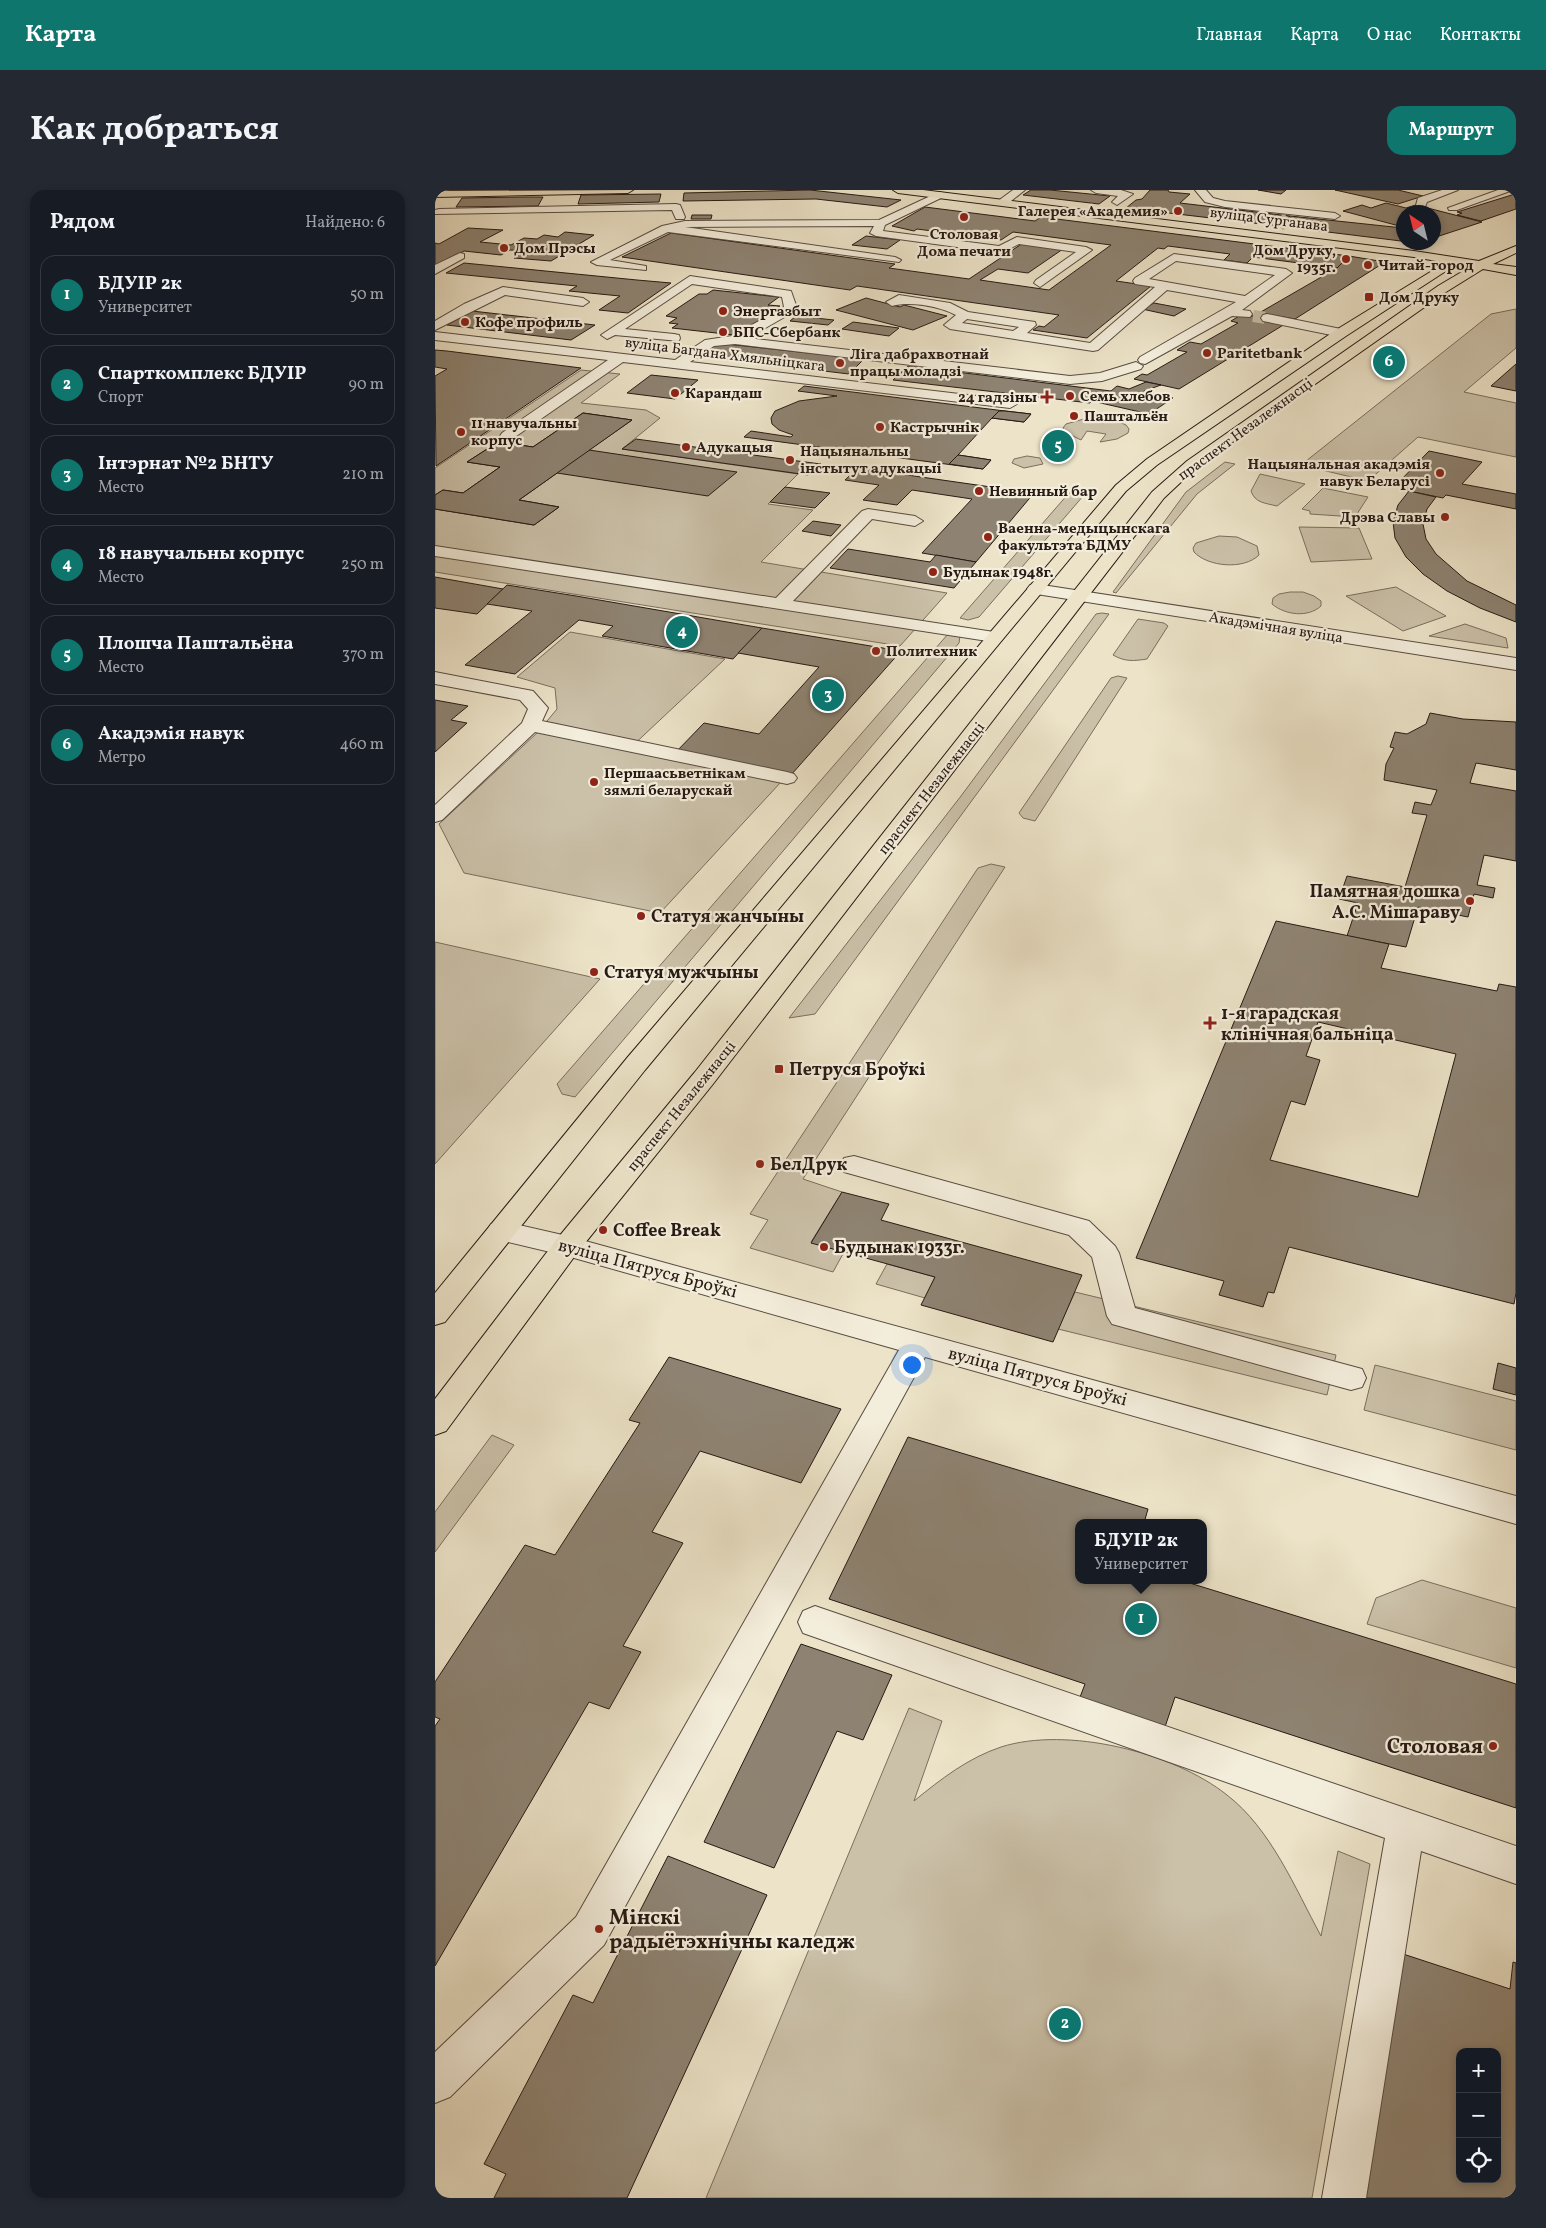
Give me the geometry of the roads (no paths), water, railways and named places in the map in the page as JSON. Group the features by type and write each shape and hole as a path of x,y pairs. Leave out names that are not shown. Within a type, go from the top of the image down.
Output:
{"main road":[{"path":"435,194 628,190"},
{"name":"вуліца Сурганава","path":"898,190 1457,260 1478,259 1516,270"},
{"path":"1501,242 1516,237"},
{"name":"праспект Незалежнасці","path":"435,1422 567,1246 709,1072 1158,495 1193,464 1442,289 1478,259 1516,249"},
{"name":"праспект Незалежнасці","path":"435,1314 648,1050 994,637 1127,483 1152,462 1341,333 1457,260"}],"street":[{"path":"985,200 1002,190"},
{"path":"1002,203 1020,190"},
{"path":"1096,190 1128,194 1117,202"},
{"path":"1200,190 1209,200 1225,204 1290,214 1335,216"},
{"path":"1421,205 1422,200 1453,190"},
{"path":"1466,190 1490,196"},
{"path":"1453,208 1508,190"},
{"path":"545,210 557,192"},
{"path":"642,268 597,262 666,228 685,224 879,216 939,195"},
{"path":"439,212 677,207"},
{"path":"879,216 876,233 1001,250 1017,240 1086,250 1040,283"},
{"path":"1268,236 1279,226"},
{"path":"666,228 895,260"},
{"path":"435,270 460,256"},
{"path":"677,365 710,343 735,340 1070,380 1102,376 1141,363 1230,312 1286,273 1174,257 1139,281 1247,300"},
{"path":"577,353 690,280 787,294 791,308 735,340"},
{"path":"892,302 899,299 950,307 965,315 950,325 1093,347 1164,286"},
{"path":"435,326 503,291 583,302"},
{"path":"443,304 468,308"},
{"path":"1230,312 1253,316"},
{"path":"1267,318 1341,333"},
{"path":"613,331 674,338"},
{"name":"вуліца Багдана Хмяльніцкага","path":"435,336 1011,404"},
{"path":"843,385 878,373 908,348"},
{"path":"507,436 620,358"},
{"path":"781,603 868,514 915,521"},
{"path":"435,551 994,637"},
{"name":"Акадэмічная вуліца","path":"1036,589 1516,664"},
{"path":"435,678 526,695 538,708 531,725 435,816"},
{"path":"531,725 787,778"},
{"path":"854,1165 1079,1228 1105,1253 1122,1316 1351,1378"},
{"name":"вуліца Пятруся Броўкі","path":"501,1231 567,1246 1516,1510"},
{"path":"435,2082 591,1932 918,1343"},
{"path":"815,1622 1516,1865"},
{"path":"1344,2198 1406,1828"}],"tunnel":[{"path":"1279,226 1290,216"},
{"path":"1253,316 1267,318"}],"place":[{"name":"Галерея «Академия»","path":"1178,211"},
{"name":"Столовая Дома печати","path":"964,217"},
{"name":"Дом Прэсы","path":"504,248"},
{"name":"Дом Друку, 1935г.","path":"1346,259"},
{"name":"Читай-город","path":"1368,265"},
{"name":"Дом Друку","path":"1369,297"},
{"name":"Энергазбыт","path":"723,311"},
{"name":"Кофе профиль","path":"465,322"},
{"name":"БПС-Сбербанк","path":"723,332"},
{"name":"Paritetbank","path":"1207,353"},
{"name":"Акадэмія навук","path":"1389,362"},
{"name":"Ліга дабрахвотнай працы моладзі","path":"840,363"},
{"name":"Карандаш","path":"675,393"},
{"name":"Семь хлебов","path":"1070,396"},
{"name":"24 гадзіны","path":"1047,397"},
{"name":"Паштальён","path":"1074,416"},
{"name":"Кастрычнік","path":"880,427"},
{"name":"11 навучальны корпус","path":"461,432"},
{"name":"Плошча Паштальёна","path":"1058,446"},
{"name":"Адукацыя","path":"686,447"},
{"name":"Нацыянальны інстытут адукацыі","path":"790,460"},
{"name":"Нацыянальная акадэмія навук Беларусі","path":"1440,473"},
{"name":"Невинный бар","path":"979,491"},
{"name":"Дрэва Славы","path":"1445,517"},
{"name":"Ваенна-медыцынскага факультэта БДМУ","path":"988,537"},
{"name":"Будынак 1948г.","path":"933,572"},
{"name":"18 навучальны корпус","path":"682,632"},
{"name":"Политехник","path":"876,651"},
{"name":"Інтэрнат №2 БНТУ","path":"828,695"},
{"name":"Першаасьветнікам зямлі беларускай","path":"594,782"},
{"name":"Памятная дошка А.С. Мішараву","path":"1470,901"},
{"name":"Статуя жанчыны","path":"641,916"},
{"name":"Статуя мужчыны","path":"594,972"},
{"name":"1-я гарадская клінічная бальніца","path":"1210,1023"},
{"name":"Петруся Броўкі","path":"779,1069"},
{"name":"БелДрук","path":"760,1164"},
{"name":"Coffee Break","path":"603,1230"},
{"name":"Будынак 1933г.","path":"824,1247"},
{"name":"БДУІР 2к","path":"1141,1619"},
{"name":"Столовая","path":"1493,1746"},
{"name":"Мінскі радыётэхнічны каледж","path":"599,1929"},
{"name":"Спарткомплекс БДУІР","path":"1065,2024"}]}
